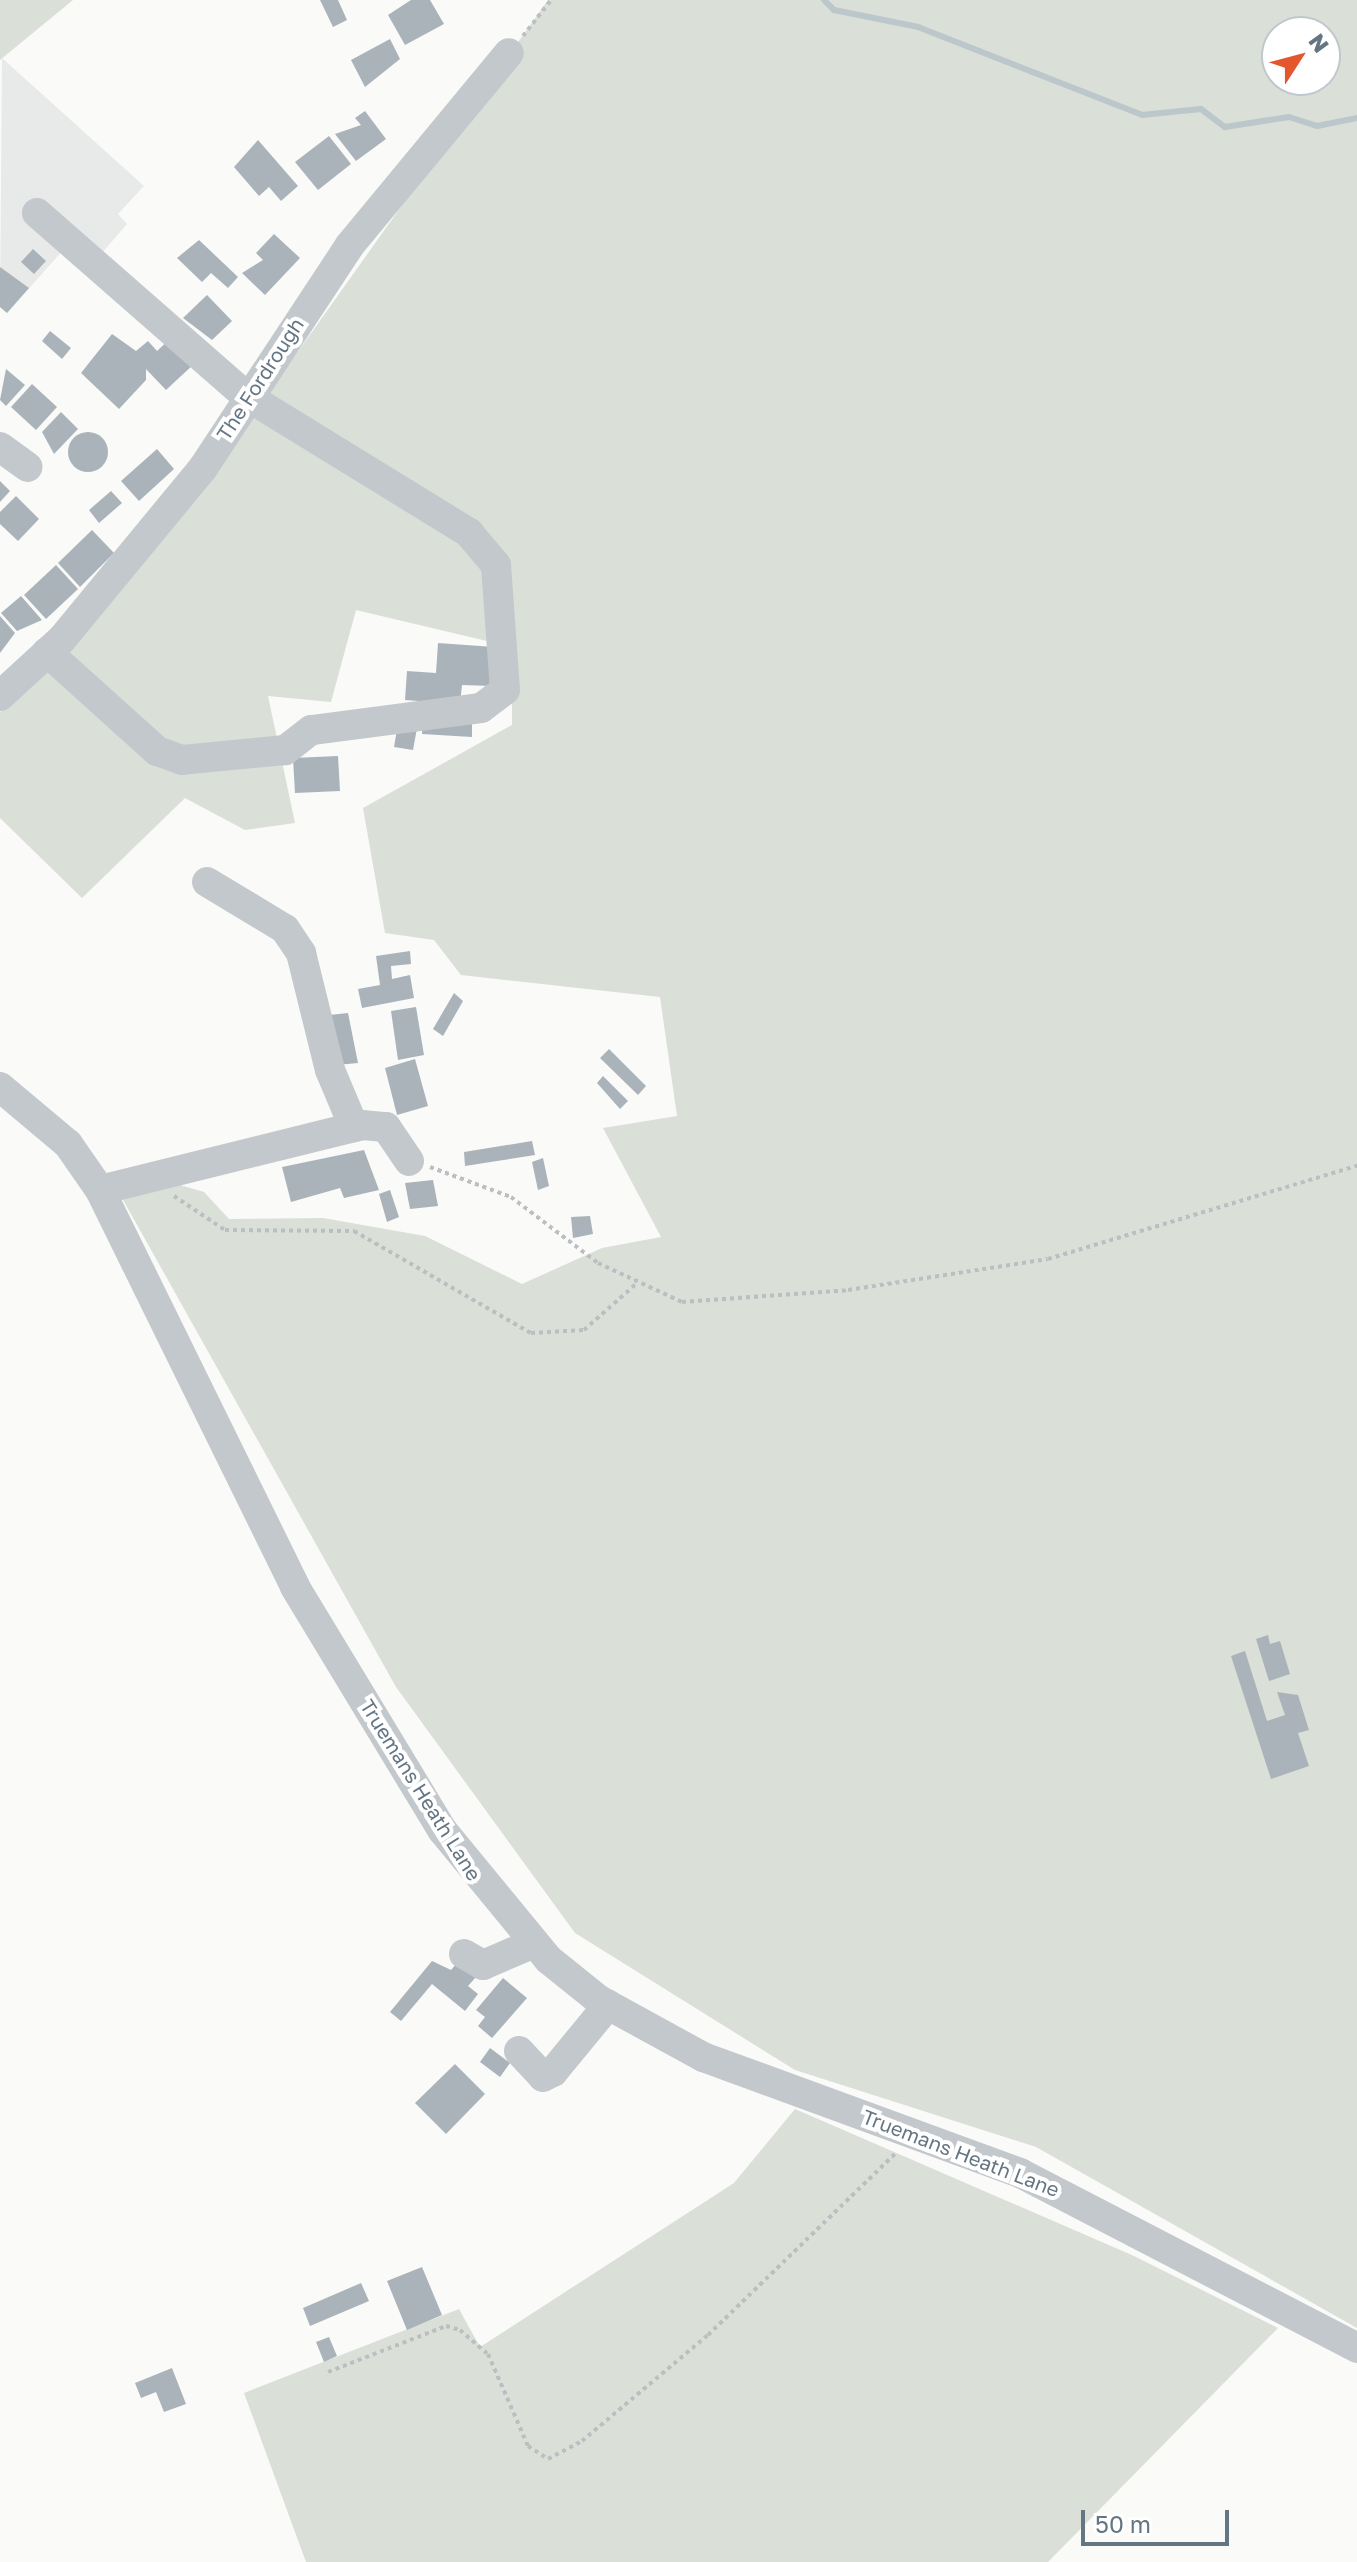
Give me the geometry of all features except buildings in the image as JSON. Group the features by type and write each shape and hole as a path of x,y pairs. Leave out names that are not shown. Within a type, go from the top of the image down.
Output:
{"street":[{"name":"The Fordrough","path":"0,696 47,652 203,468 245,395 350,245 509,53"},
{"path":"37,213 245,395 469,533 496,565 505,690 481,708 311,730 285,750 182,760 157,751 47,652"},
{"path":"0,447 28,467"},
{"path":"207,882 285,929 301,953 330,1070 354,1127"},
{"name":"Truemans Heath Lane","path":"0,1087 68,1144 100,1190 295,1587 443,1831 534,1943 608,2005 703,2057 914,2132 1099,2209 1357,2348"},
{"path":"100,1190 354,1127 386,1127 409,1161"},
{"path":"464,1954 483,1965 534,1943"},
{"path":"519,2051 543,2077 553,2072 608,2005"}],"path":[{"path":"509,53 551,0"},
{"path":"409,1161 511,1197 548,1230 636,1284 682,1302 718,1295 770,1299 1048,1259 1357,1166"},
{"path":"166,1191 225,1230 354,1231 531,1333 584,1330 615,1296 636,1284"},
{"path":"328,2372 446,2326 460,2330 488,2354 528,2446 548,2459 582,2441 708,2335 914,2132"}],"shaded area":[{"path":"0,0 73,0 0,60"},
{"path":"548,0 1357,0 1357,2328 1036,2147 795,2070 575,1933 396,1687 122,1198 173,1183 204,1192 229,1219 323,1218 425,1236 522,1284 602,1248 661,1237 603,1128 677,1116 660,997 461,975 434,940 385,933 363,808 512,725 512,647 356,610 331,702 268,696 295,823 245,830 185,798 82,898 0,818 0,712 65,656 260,405"},
{"path":"2,58 144,186 118,214 127,224 89,268 65,248 7,313 0,307"},
{"path":"795,2109 1134,2256 1278,2328 1048,2562 306,2562 244,2393 459,2309 480,2347 734,2183"}],"waterway":[{"path":"824,0 834,10 918,27 1142,115 1201,109 1225,127 1289,117 1317,126 1357,118"}]}
